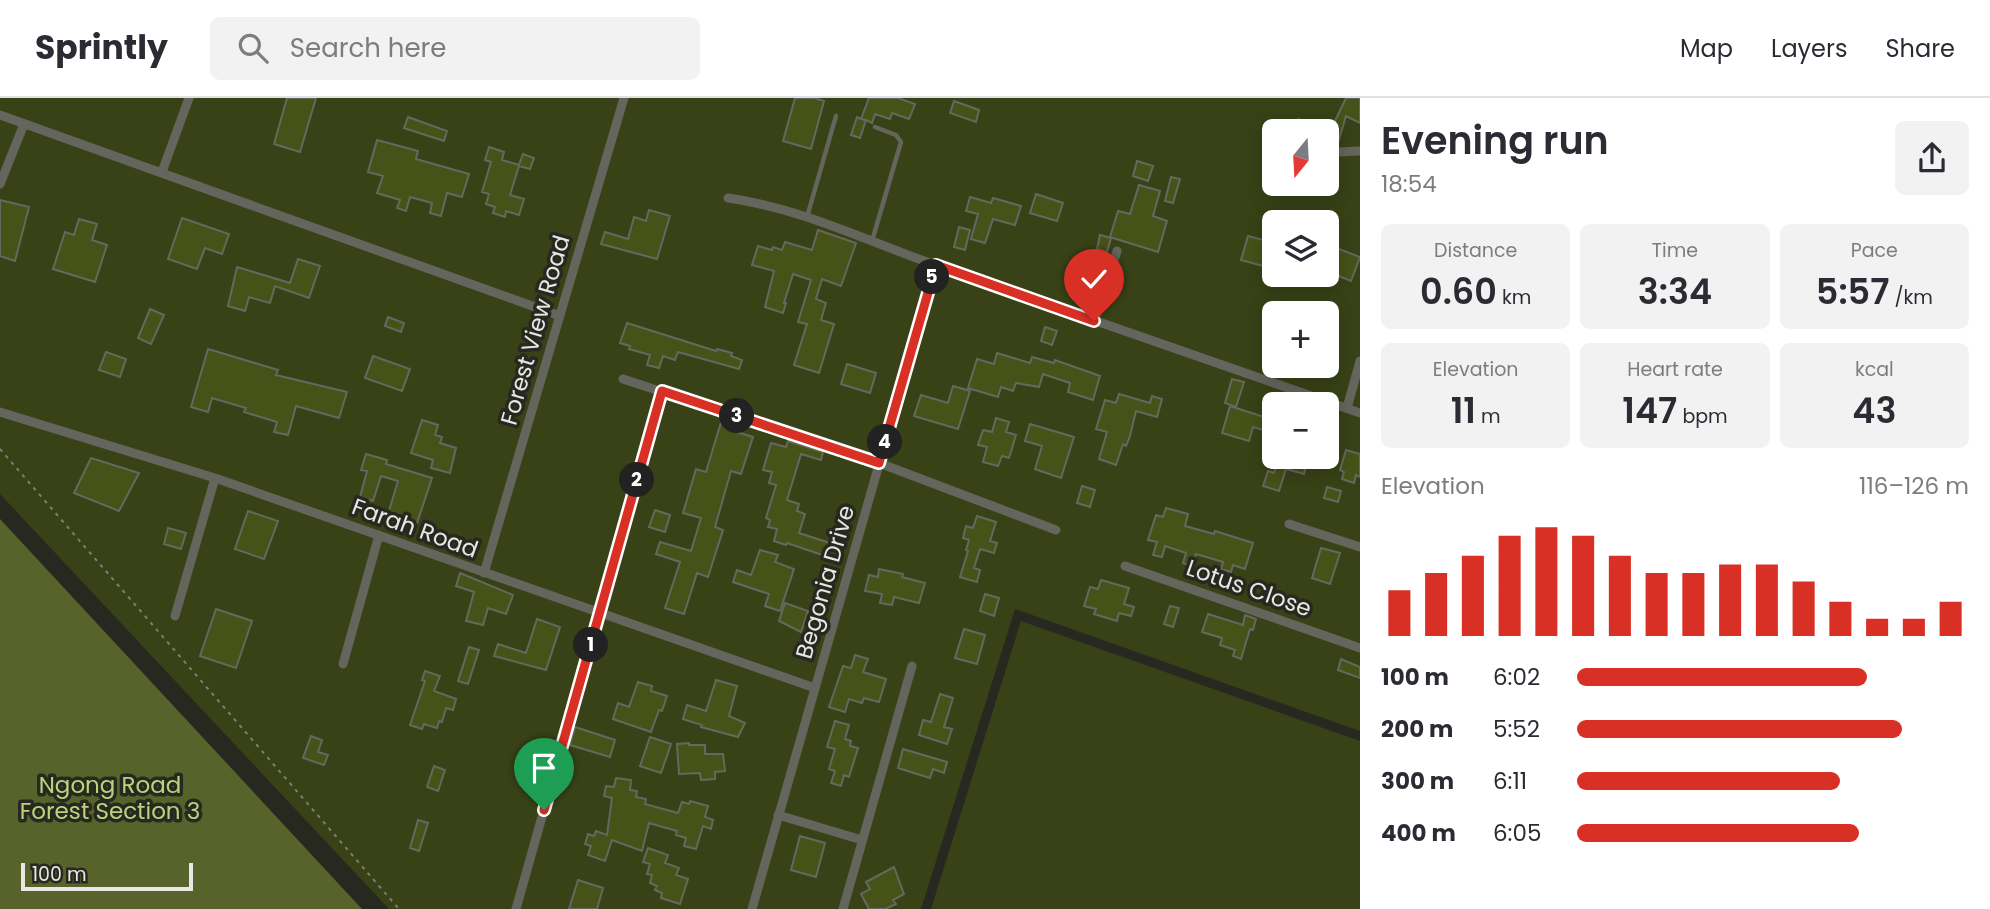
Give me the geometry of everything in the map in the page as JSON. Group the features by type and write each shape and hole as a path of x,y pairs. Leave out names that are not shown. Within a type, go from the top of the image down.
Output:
{"street":[{"path":"162,172 188,98"},
{"name":"Forest View Road","path":"484,573 624,98"},
{"path":"0,115 560,316"},
{"path":"0,184 24,124"},
{"path":"1339,152 1360,150"},
{"path":"727,198 755,202 811,219 1360,413"},
{"path":"1094,321 1117,251"},
{"name":"Begonia Drive","path":"751,909 936,265"},
{"path":"1348,408 1360,361"},
{"path":"623,379 879,463 1056,530"},
{"path":"516,909 662,391"},
{"name":"Farah Road","path":"0,412 215,478 815,688"},
{"path":"174,617 215,478"},
{"path":"1289,524 1360,547"},
{"path":"343,664 379,535"},
{"name":"Lotus Close","path":"1125,566 1360,648"},
{"path":"843,909 912,666"},
{"path":"778,815 862,840"}],"lane":[{"path":"811,219 836,116"},
{"path":"872,242 901,142 896,135 875,127"}],"path":[{"path":"0,449 399,909"}],"green space":[{"path":"0,98 1360,98 1360,731 1015,609 921,909 389,909 0,494"},
{"name":"Ngong Road Forest Section 3","path":"0,519 362,909 0,909"},
{"path":"1021,621 1360,741 1360,909 931,909"}],"building":[{"path":"287,98 316,98 300,152 274,144"},
{"path":"795,98 824,101 811,149 783,141"},
{"path":"869,98 898,98 915,104 909,119 892,113 890,119 875,114 872,123 866,120 860,138 851,135 857,117 861,119"},
{"path":"1346,98 1360,98 1360,123 1346,116 1339,139 1339,119 1336,119"},
{"path":"954,101 979,110 976,122 950,113"},
{"path":"408,117 447,131 444,141 404,128"},
{"path":"377,140 418,151 416,159 469,174 462,197 447,193 441,216 430,213 432,203 410,197 406,211 397,208 400,200 377,193 383,176 368,172"},
{"path":"489,147 504,152 502,160 519,165 523,154 534,158 530,169 519,166 510,195 524,199 519,215 506,211 505,217 493,213 495,207 486,204 489,194 482,192 491,162 485,160"},
{"path":"1137,161 1153,166 1148,181 1133,176"},
{"path":"1171,177 1180,179 1173,203 1165,201"},
{"path":"1139,185 1160,191 1153,216 1167,221 1158,252 1110,237 1118,211 1130,214"},
{"path":"1036,194 1063,203 1057,221 1030,213"},
{"path":"970,197 991,203 993,198 1021,206 1015,225 993,219 985,243 971,239 978,214 966,211"},
{"path":"0,200 29,207 15,261 0,256"},
{"path":"649,210 670,216 657,259 601,244 605,232 628,239 634,217 646,221"},
{"path":"182,218 229,234 222,254 205,248 197,269 168,259"},
{"path":"79,219 97,224 92,240 107,245 95,282 53,269 65,232 74,235"},
{"path":"959,227 970,230 965,250 954,247"},
{"path":"818,230 856,243 841,286 822,279 816,299 826,303 821,320 834,324 819,373 794,365 807,324 798,322 811,280 793,274 783,313 765,307 774,271 752,265 758,246 782,250 785,242 812,250"},
{"path":"1100,235 1111,238 1107,252 1097,249"},
{"path":"1248,236 1262,240 1262,266 1241,260"},
{"path":"1339,249 1360,257 1351,281 1339,276"},
{"path":"298,259 320,266 309,298 275,286 270,303 249,297 245,311 228,306 237,267 290,283"},
{"path":"150,309 164,315 151,344 138,338"},
{"path":"388,317 404,323 401,332 385,326"},
{"path":"627,323 716,351 717,349 732,353 731,356 742,360 739,369 678,352 675,360 663,356 659,368 647,365 650,355 629,349 630,346 620,343"},
{"path":"1045,327 1057,331 1052,345 1041,341"},
{"path":"208,349 278,370 276,375 347,392 339,418 296,406 288,435 274,432 277,422 244,412 246,408 212,398 208,412 191,407"},
{"path":"106,352 126,359 120,377 99,370"},
{"path":"997,353 1030,363 1032,357 1054,363 1055,360 1100,376 1093,400 1068,392 1070,383 1043,374 1039,387 1016,383 1013,391 1001,387 998,397 968,388 977,359 994,364"},
{"path":"373,356 410,369 402,391 365,378"},
{"path":"847,364 876,373 870,393 841,384"},
{"path":"1232,379 1244,382 1236,407 1225,403"},
{"path":"953,386 970,391 958,429 914,416 921,395 948,403"},
{"path":"1119,394 1150,403 1152,396 1162,399 1157,417 1136,411 1130,436 1126,446 1123,444 1116,465 1099,459 1107,432 1096,429 1105,400 1116,403"},
{"path":"1230,406 1262,416 1262,430 1253,427 1249,441 1222,433"},
{"path":"996,418 1009,422 1006,432 1016,435 1009,458 1002,456 998,466 983,462 987,447 978,445 983,430 992,432"},
{"path":"722,419 739,424 737,432 753,437 741,474 731,471 715,527 723,530 708,577 697,573 684,614 665,608 680,562 656,554 660,542 691,551 701,518 683,513 696,469 706,472"},
{"path":"422,420 438,425 435,435 442,437 440,443 456,448 450,473 431,468 433,460 411,453"},
{"path":"1030,424 1074,437 1061,478 1035,469 1042,446 1025,441"},
{"path":"788,441 823,452 821,460 801,454 787,500 799,504 797,511 805,514 799,533 830,543 825,556 774,541 777,529 768,527 770,520 766,518 776,485 769,483 772,472 763,470 771,443 786,447"},
{"path":"1346,450 1360,454 1360,477 1356,475 1354,483 1342,479 1344,472 1340,470"},
{"path":"366,454 387,460 386,464 432,478 417,523 388,514 398,481 381,476 373,501 360,497 367,471 361,470"},
{"path":"91,458 139,473 119,511 74,493"},
{"path":"1275,469 1286,469 1279,491 1263,486 1268,471 1274,473"},
{"path":"1286,469 1305,469 1304,474"},
{"path":"1082,486 1095,490 1090,507 1077,503"},
{"path":"1327,487 1341,491 1338,502 1324,498"},
{"path":"1166,508 1188,514 1185,526 1214,534 1215,531 1253,543 1245,569 1233,565 1231,572 1221,569 1223,562 1196,554 1192,566 1183,563 1186,553 1165,546 1162,557 1153,555 1157,542 1148,540 1156,515 1163,517"},
{"path":"655,510 670,515 665,532 649,527"},
{"path":"248,511 278,521 264,559 235,549"},
{"path":"977,516 996,522 990,541 997,543 994,553 980,549 974,568 980,570 977,582 960,577 968,551 969,540 963,538 966,526 973,528"},
{"path":"168,528 186,533 181,549 164,544"},
{"path":"1321,548 1340,553 1330,584 1312,578"},
{"path":"760,550 778,555 775,562 794,569 780,611 765,606 769,594 733,582 737,570 751,575"},
{"path":"879,569 903,574 902,577 925,583 919,603 894,597 892,605 880,603 882,594 865,591 869,575 878,577"},
{"path":"460,573 513,595 506,614 488,608 483,625 466,621 474,592 456,586"},
{"path":"1101,580 1129,588 1124,604 1134,607 1131,616 1119,613 1117,621 1094,614 1096,609 1084,606 1090,587 1098,589"},
{"path":"985,594 999,598 994,616 980,611"},
{"path":"785,603 808,611 801,632 779,621"},
{"path":"1170,606 1179,608 1173,627 1164,624"},
{"path":"216,609 252,621 236,668 200,656"},
{"path":"1208,614 1243,625 1245,615 1256,619 1253,630 1250,629 1241,659 1233,656 1235,650 1220,645 1222,638 1202,632"},
{"path":"537,619 560,627 546,670 494,656 498,644 526,653"},
{"path":"964,629 985,635 977,664 955,658"},
{"path":"469,647 479,650 468,684 458,681"},
{"path":"855,655 868,659 863,672 886,679 879,702 864,698 862,703 849,699 845,712 829,707 843,666 851,668"},
{"path":"1341,659 1360,667 1360,678 1338,670"},
{"path":"425,671 440,676 434,691 456,699 453,710 446,708 437,728 424,724 422,729 410,725 425,681 422,680"},
{"path":"716,680 737,686 729,716 745,723 738,737 683,719 687,705 706,711"},
{"path":"638,682 652,686 651,691 667,696 651,732 613,719 618,703 629,707"},
{"path":"940,694 953,698 944,727 952,729 947,744 919,735 923,720 931,722"},
{"path":"835,721 849,725 845,739 851,741 850,746 858,748 849,777 844,775 841,786 831,783 835,771 829,769 835,749 827,747"},
{"path":"575,727 615,740 610,757 570,745"},
{"path":"311,736 322,740 318,752 328,755 324,765 303,758"},
{"path":"650,737 671,744 661,773 640,766"},
{"path":"677,744 705,745 705,754 723,754 725,771 715,772 715,779 701,780 700,773 679,774"},
{"path":"903,749 947,762 944,773 933,769 930,778 898,768"},
{"path":"434,766 445,770 438,791 427,787"},
{"path":"616,778 631,780 630,790 637,791 636,797 646,799 645,804 678,813 682,802 689,804 690,801 708,806 705,817 713,820 711,829 703,826 696,849 684,846 686,838 676,835 677,831 649,823 642,851 612,840 605,861 588,855 591,846 585,844 588,834 594,836 596,831 607,835 612,798 604,796 606,786 614,787"},
{"path":"418,820 428,823 419,851 410,848"},
{"path":"800,836 825,843 816,877 791,870"},
{"path":"648,848 668,855 665,863 679,868 676,875 688,879 680,904 661,898 662,893 655,890 657,886 650,883 652,875 647,874 650,864 643,862"},
{"path":"894,867 904,894 893,900 896,904 885,909 869,909 861,894 870,889 866,882"},
{"path":"578,880 603,888 597,909 569,909"}],"route":[{"path":"544,810 662,391 879,463 936,265 1094,321"}]}
